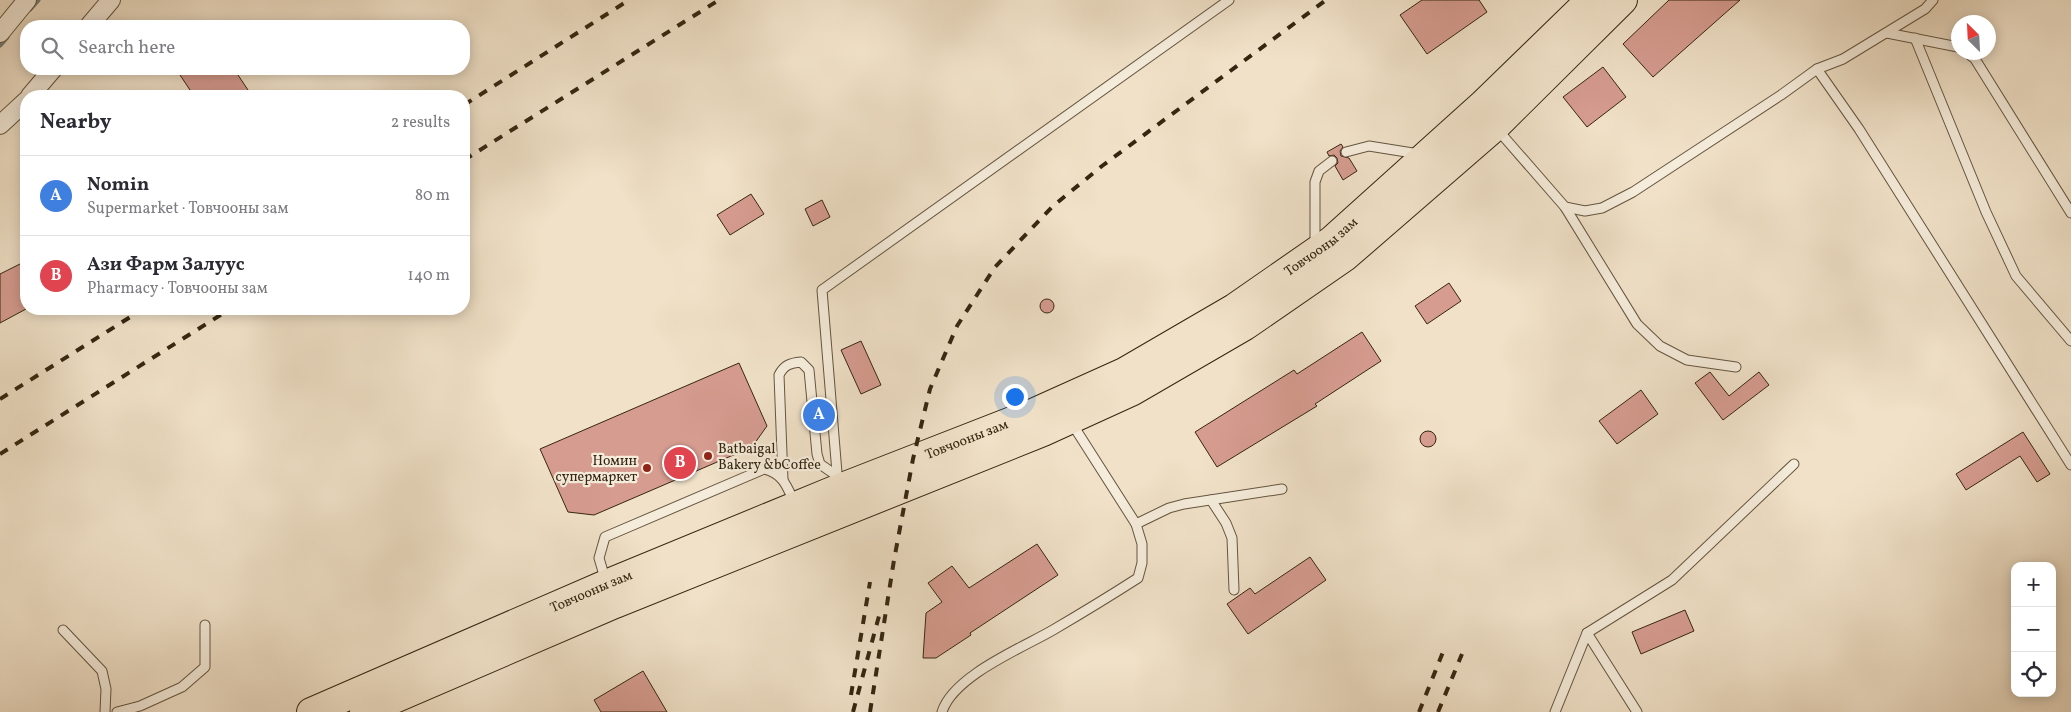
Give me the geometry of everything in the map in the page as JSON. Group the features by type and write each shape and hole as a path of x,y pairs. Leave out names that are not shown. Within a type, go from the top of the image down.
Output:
{"highway":[{"name":"Товчооны зам","path":"311,712 606,584 796,506 838,482 1035,412 1124,372 1234,308 1332,240 1482,105 1590,0"},
{"name":"Товчооны зам","path":"364,712 615,604 1070,420 1133,391 1245,326 1345,257 1495,127 1623,0"}],"street":[{"path":"0,33 27,0"},
{"path":"94,20 111,0"},
{"path":"35,90 48,75"},
{"path":"0,125 20,107"}],"lane":[{"path":"838,482 822,290 1228,0"},
{"path":"1565,208 1585,211 1602,208 1633,192 1781,96 1817,69 1843,59 1925,9 1933,0"},
{"path":"1886,33 1951,46"},
{"path":"1915,38 1983,203 2016,276 2071,341"},
{"path":"1976,60 2071,213"},
{"path":"1817,69 1859,129 2071,465"},
{"path":"1495,127 1565,208 1637,324 1660,346 1686,360 1736,367"},
{"path":"1346,152 1369,146 1426,155"},
{"path":"1315,252 1315,182 1319,171 1332,161"},
{"path":"783,480 779,375 783,368 794,362 801,362 809,370 817,454 820,464 838,482"},
{"path":"942,712 945,704 957,689 983,668 1058,627 1138,578 1142,562 1142,544 1136,524 1070,420"},
{"path":"1555,712 1588,634 1672,580 1794,464"},
{"path":"606,584 599,558 605,537 764,469 775,472 783,480 796,506"},
{"path":"1136,524 1170,508 1282,489"},
{"path":"1211,500 1226,523 1232,538 1234,590"},
{"path":"117,712 140,706 182,687 206,667 204,626"},
{"path":"63,630 102,671 106,689 105,712"},
{"path":"1588,634 1636,712"}],"building":[{"path":"1422,0 1479,0 1487,12 1427,54 1400,15"},
{"path":"1669,0 1740,0 1653,77 1623,44"},
{"path":"1603,67 1626,97 1587,127 1563,97"},
{"path":"180,75 238,75 248,90 190,90"},
{"path":"1341,144 1343,147 1340,151 1341,156 1349,158 1357,171 1343,180 1335,166 1338,163 1337,158 1334,155 1329,156 1327,152"},
{"path":"751,194 764,214 730,235 717,215"},
{"path":"822,200 830,217 813,226 805,209"},
{"path":"20,264 20,312 0,323 0,274"},
{"path":"1449,283 1461,301 1427,324 1415,306"},
{"path":"1047,299 1052,301 1054,306 1052,311 1047,313 1042,311 1040,306 1042,301"},
{"path":"1362,332 1381,361 1315,404 1317,406 1217,467 1195,432 1294,370 1297,374"},
{"path":"861,341 881,385 861,394 841,350"},
{"path":"739,363 767,426 752,447 594,515 568,512 540,449"},
{"path":"1710,372 1729,396 1759,372 1769,385 1723,420 1695,383"},
{"path":"1641,390 1658,414 1617,444 1599,421"},
{"path":"1425,431 1431,431 1436,436 1434,445 1425,447 1420,442 1420,436"},
{"path":"2023,432 2050,474 2037,482 2020,456 1966,490 1956,474"},
{"path":"1037,544 1058,575 970,633 971,635 936,658 923,658 926,613 942,602 928,583 952,566 969,588"},
{"path":"1310,557 1326,580 1248,634 1227,604 1250,588 1255,594"},
{"path":"1685,610 1694,631 1641,654 1632,632"},
{"path":"643,671 667,712 601,712 594,700"}],"waterway":[{"path":"30,9 38,0"},
{"path":"0,45 7,37"}],"railway":[{"path":"470,101 629,0"},
{"path":"470,156 719,0"},
{"path":"870,712 894,560 913,459 930,389 957,326 995,267 1053,206 1102,166 1326,0"},
{"path":"0,399 133,315"},
{"path":"0,454 220,315"},
{"path":"851,695 870,582"},
{"path":"853,712 879,616"},
{"path":"1419,712 1445,647"},
{"path":"1438,712 1462,654"}],"place":[{"name":"Nomin","path":"819,415"},
{"name":"Batbaigal Bakery &bCoffee","path":"708,456"},
{"name":"Ази Фарм Залуус","path":"680,463"},
{"name":"Номин супермаркет","path":"647,468"}]}
